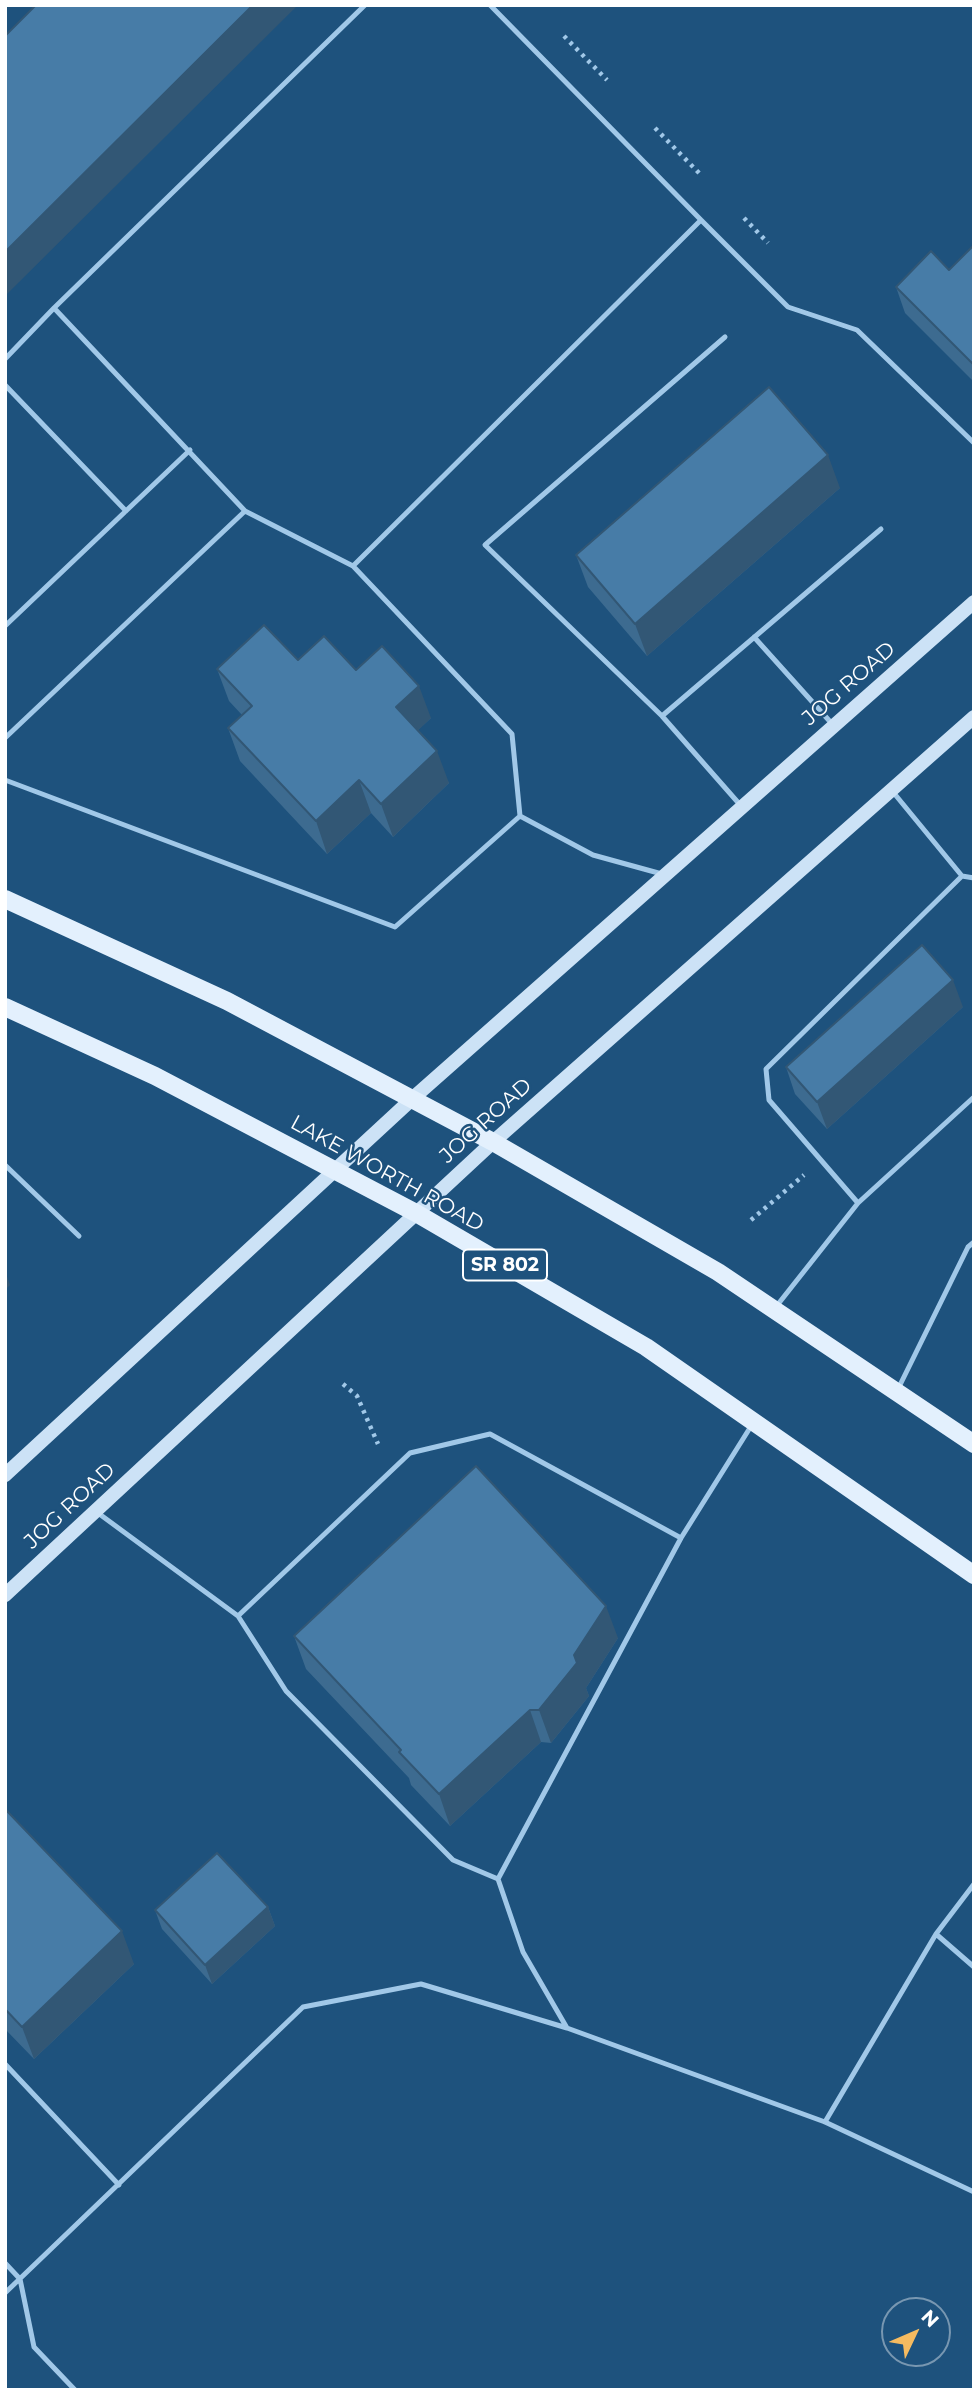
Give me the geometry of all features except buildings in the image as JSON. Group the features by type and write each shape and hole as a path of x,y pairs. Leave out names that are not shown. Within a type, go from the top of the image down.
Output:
{"main road":[{"name":"JOG ROAD","path":"5,1475 412,1099 974,602"},
{"name":"JOG ROAD","path":"5,1595 493,1142 974,717"},
{"path":"5,899 227,1001 493,1142 718,1272 974,1444"},
{"name":"LAKE WORTH ROAD","path":"5,1007 155,1076 416,1213 646,1347 974,1575"}],"lane":[{"path":"5,359 365,5"},
{"path":"490,5 788,307 857,330 974,443"},
{"path":"353,566 701,220"},
{"path":"54,308 246,512 353,566 512,734 520,817"},
{"path":"725,337 485,545 662,716 742,807"},
{"path":"5,385 126,511"},
{"path":"5,626 190,450"},
{"path":"5,738 246,512"},
{"path":"662,716 881,529"},
{"path":"754,637 834,726"},
{"path":"5,780 396,928 520,817"},
{"path":"891,790 962,876 974,878"},
{"path":"520,817 593,855 665,875"},
{"path":"858,1203 769,1100 766,1069 962,876"},
{"path":"774,1310 858,1203 974,1097"},
{"path":"5,1165 79,1236"},
{"path":"896,1392 968,1247 974,1242"},
{"path":"566,2028 523,1952 498,1879 681,1538 754,1421"},
{"path":"238,1616 410,1453 490,1434 681,1538"},
{"path":"95,1511 238,1616 286,1691 453,1860 498,1879"},
{"path":"825,2122 936,1934 974,1884"},
{"path":"936,1934 974,1967"},
{"path":"5,2293 303,2007 421,1984 566,2028 825,2122 974,2192"},
{"path":"5,2064 119,2185"},
{"path":"5,2263 20,2279 34,2347 75,2390"}],"path":[{"path":"564,36 607,80"},
{"path":"655,128 700,174"},
{"path":"744,218 768,243"},
{"path":"751,1220 806,1173"},
{"path":"343,1384 357,1396 378,1444"}]}
